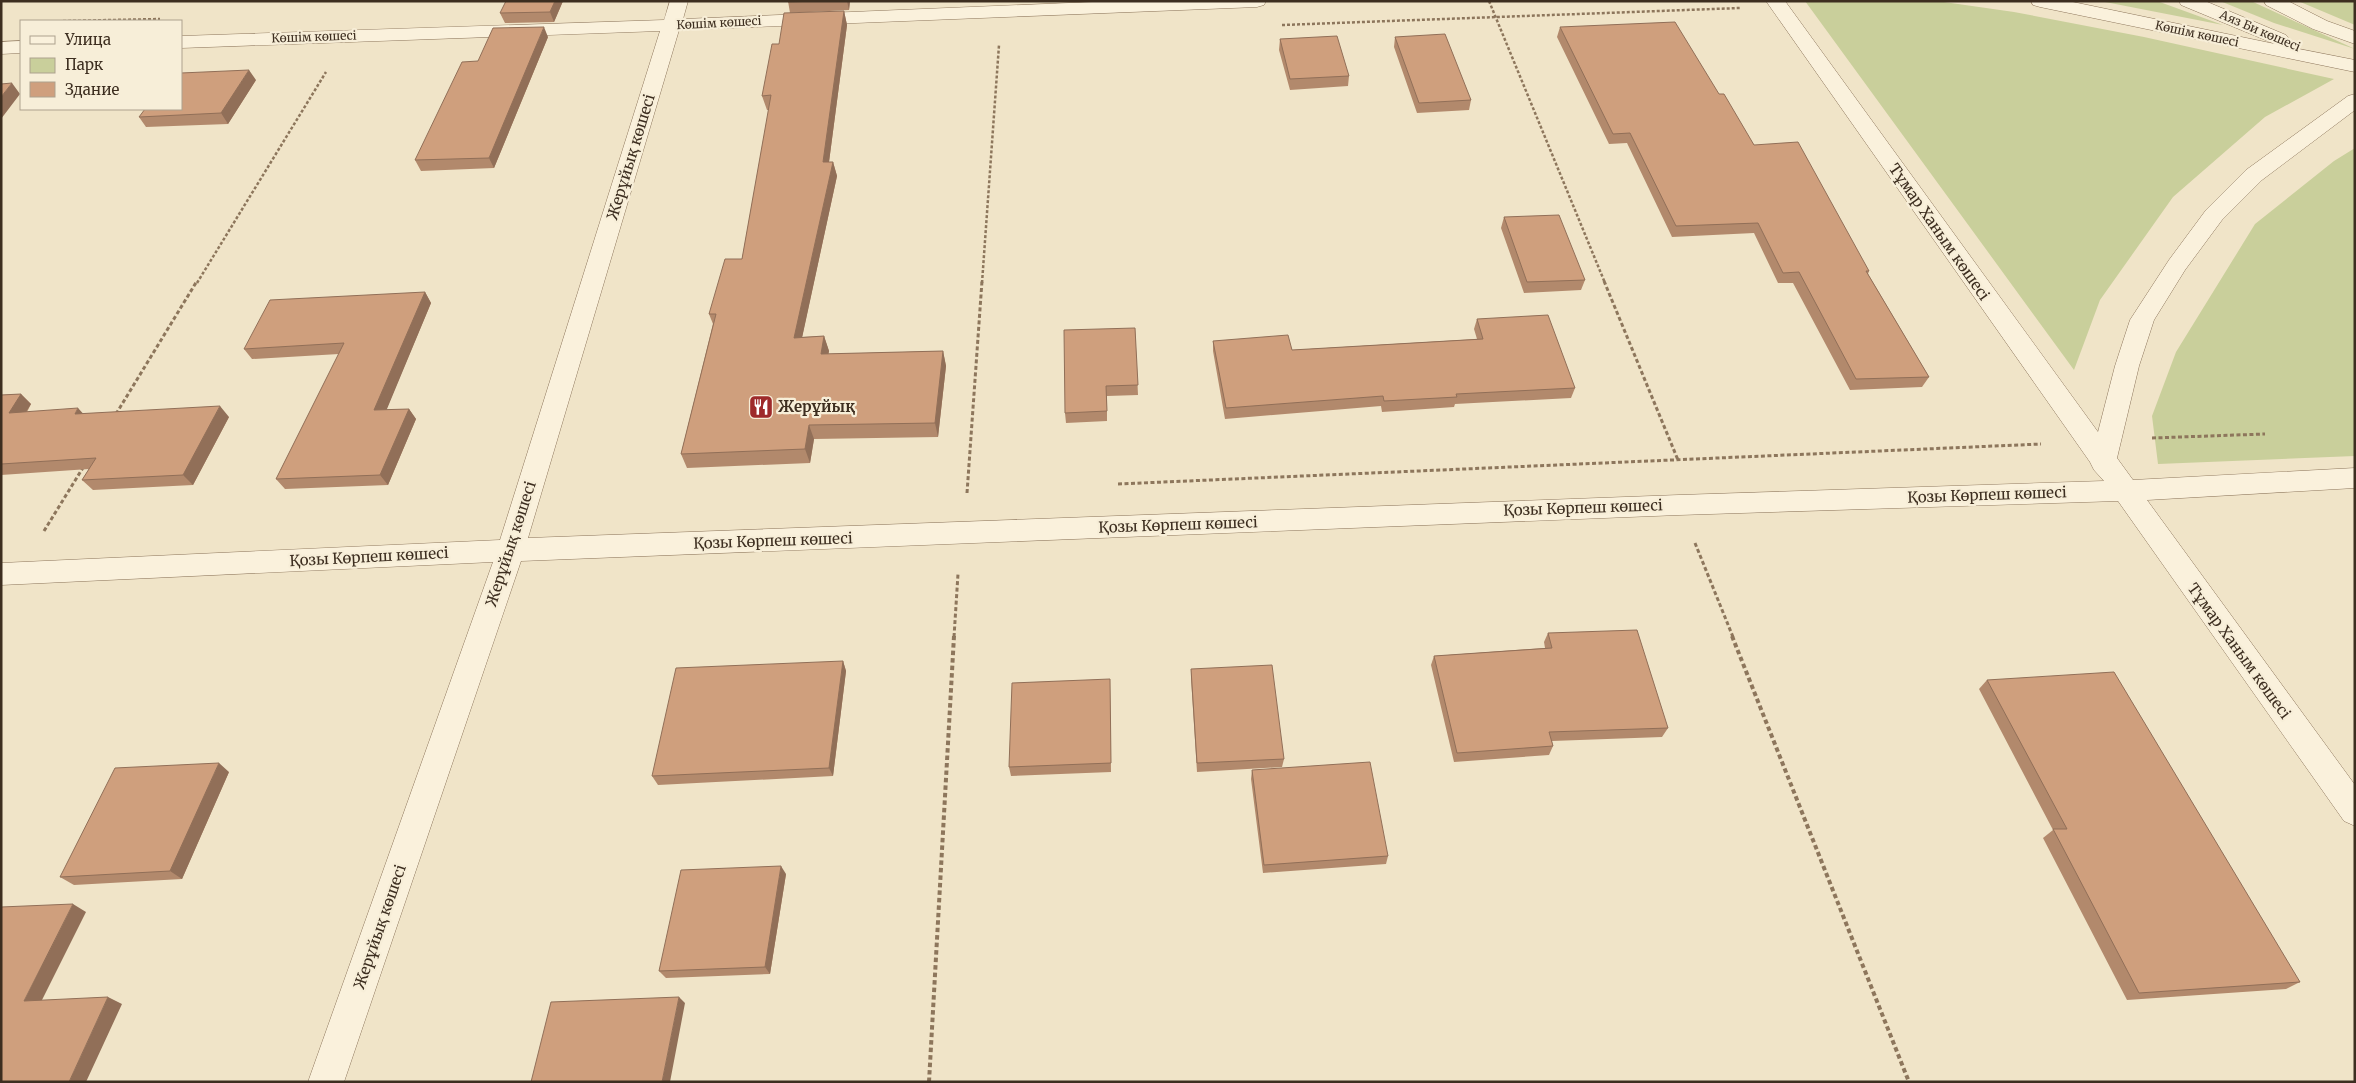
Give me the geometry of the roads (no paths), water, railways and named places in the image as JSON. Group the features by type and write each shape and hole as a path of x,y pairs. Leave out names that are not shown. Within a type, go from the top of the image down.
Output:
{"street":[{"name":"Көшім көшесі","path":"182,42 346,36 675,13 1257,1"},
{"name":"Тұмар Ханым көшесі","path":"1775,1 2103,463 2355,811"},
{"name":"Көшім көшесі","path":"2040,1 2355,66"},
{"name":"Аяз Би көшесі","path":"2188,1 2332,61"},
{"path":"2273,1 2320,25 2355,38"},
{"name":"Жерұйық көшесі","path":"326,1082 511,550 675,13"},
{"path":"1,48 20,47"},
{"path":"2103,463 2127,366 2142,320 2178,265 2214,215 2254,175 2355,100"},
{"name":"Қозы Көрпеш көшесі","path":"7,574 511,550 1679,504 2124,491 2355,478"}],"place":[{"name":"Жерұйық","path":"761,407"}]}
